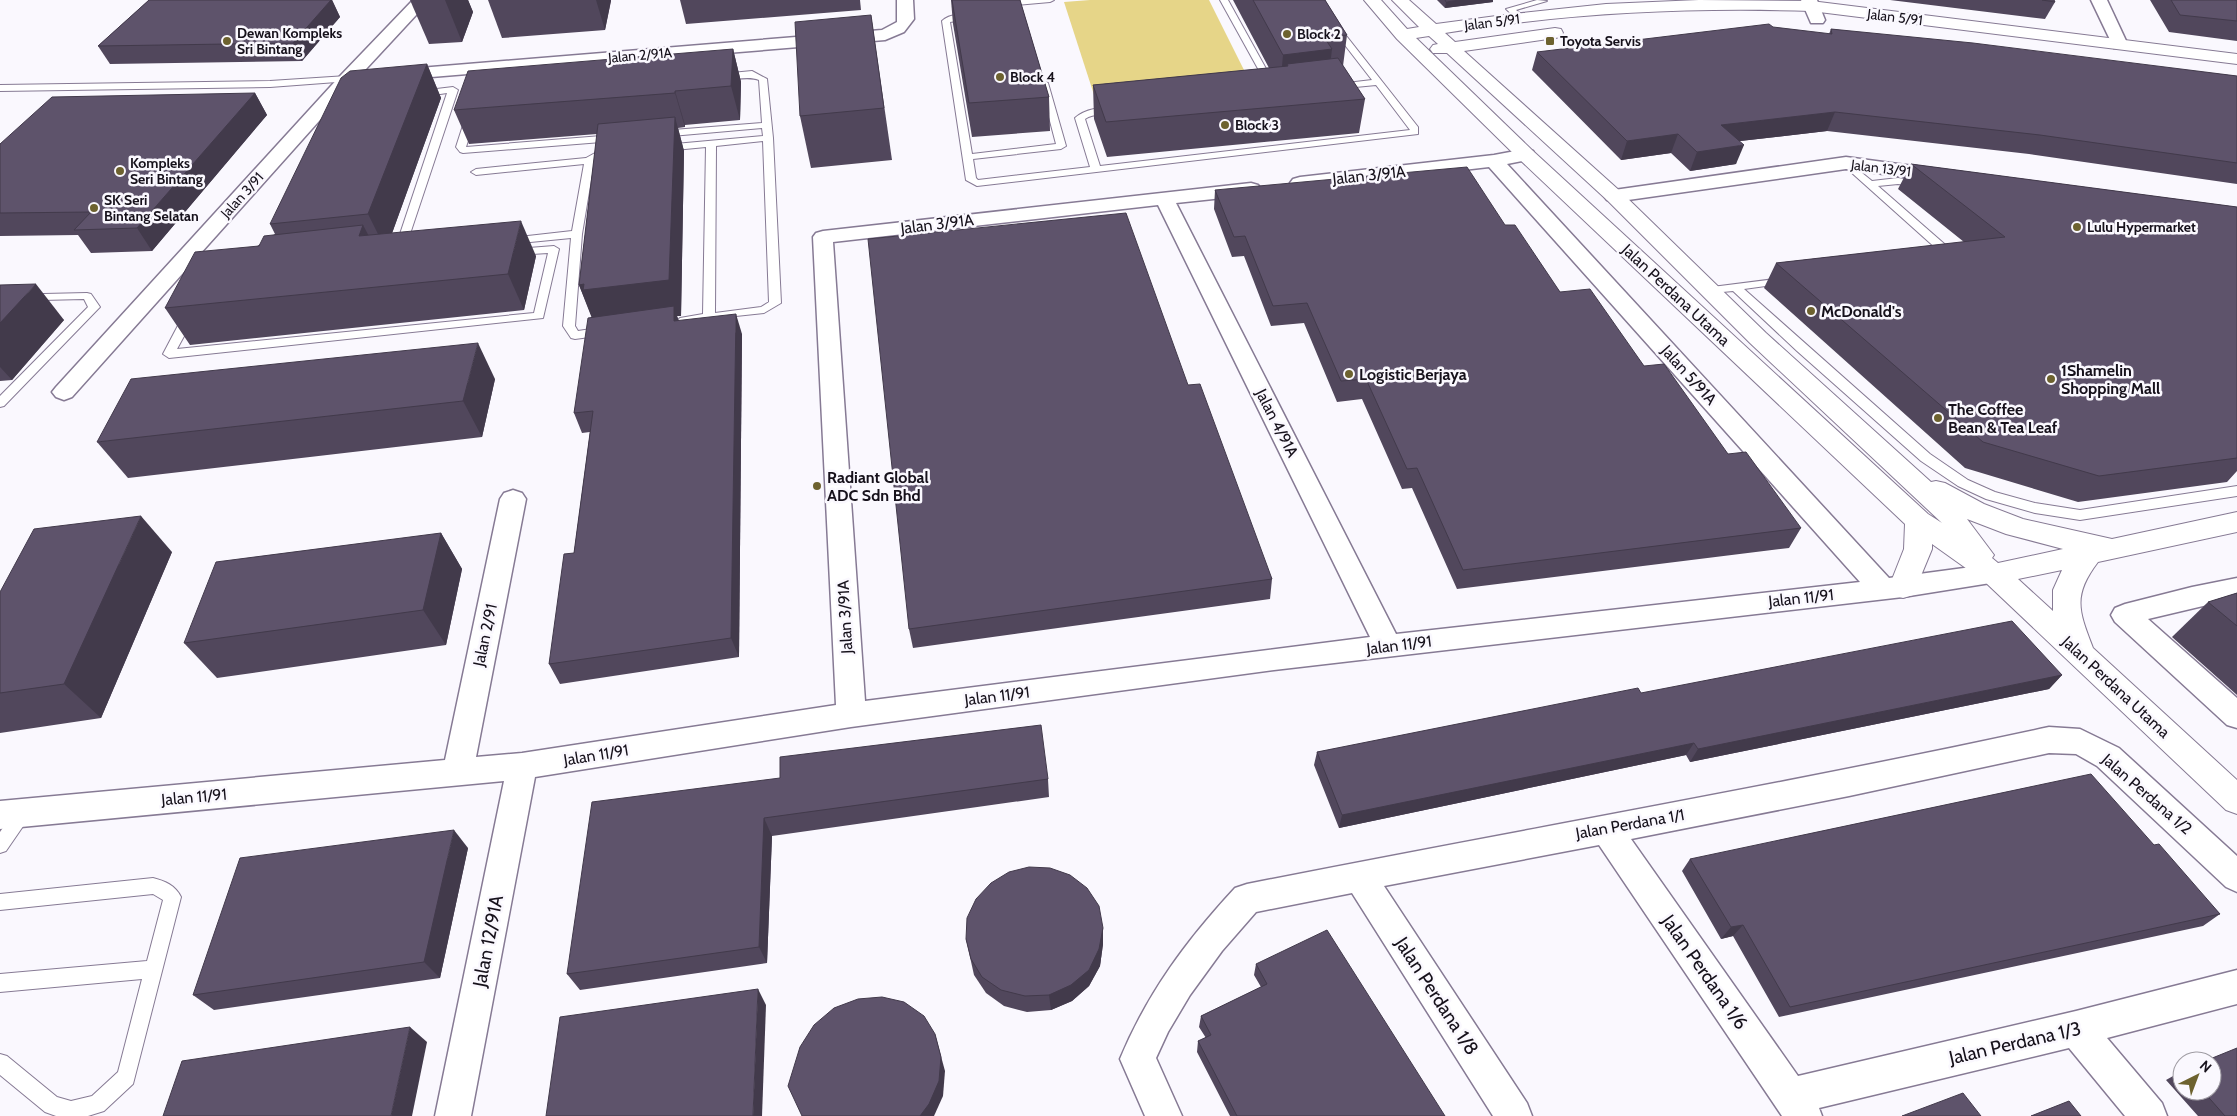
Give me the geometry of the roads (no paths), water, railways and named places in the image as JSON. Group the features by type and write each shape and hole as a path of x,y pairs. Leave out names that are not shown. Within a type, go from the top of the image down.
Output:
{"street":[{"name":"Jalan 3/91","path":"64,392 176,275 347,79 422,0"},
{"name":"Jalan 2/91A","path":"347,79 486,73 885,35 905,23 908,17 905,0"},
{"name":"Jalan Perdana Utama","path":"1372,0 1420,52 1526,155 1918,521 1994,574 2237,800"},
{"path":"2099,0 2120,45"},
{"path":"1404,4 1434,17 1469,25"},
{"path":"1404,4 1432,30"},
{"name":"Jalan 5/91","path":"1404,35 1601,8 1666,4 1778,4 1811,5 2237,59"},
{"name":"Jalan 5/91","path":"1596,26 1636,20 1700,17 1811,5 2237,74"},
{"name":"Jalan Perdana Utama","path":"1432,30 1614,196 1723,289 1758,338 1950,515 1994,574"},
{"name":"Jalan 5/91","path":"1420,52 1567,31"},
{"path":"1470,65 1477,49 1489,43"},
{"path":"1526,155 1538,151 1542,146 1531,121"},
{"name":"Jalan 3/91A","path":"851,715 823,237 1494,161 1526,155"},
{"name":"Jalan 5/91A","path":"1494,161 1893,588"},
{"name":"Jalan 13/91","path":"1614,196 1846,163 1963,178"},
{"name":"Jalan 4/91A","path":"1164,198 1389,647"},
{"path":"1900,468 1950,499 2012,527 2070,542 2118,547"},
{"name":"Jalan 2/91","path":"458,772 513,499"},
{"path":"1893,588 1918,550 1918,521"},
{"path":"1994,574 2237,522"},
{"path":"2080,652 2066,613 2064,601 2065,590 2070,578 2088,555"},
{"name":"Jalan 11/91","path":"11,814 522,766 851,715 1265,660 1893,588 1994,574"},
{"path":"2237,588 2192,597 2125,615 2237,716"},
{"name":"Jalan Perdana 1/2","path":"2014,748 2049,740 2080,742 2108,757 2237,877"},
{"name":"Jalan Perdana 1/1","path":"1164,1116 1138,1060 1158,1015 1186,971 1215,933 1247,899 1606,828 1826,788 2014,748"},
{"name":"Jalan 12/91A","path":"453,1116 522,766"},
{"name":"Jalan Perdana 1/6","path":"1606,828 1798,1106"},
{"name":"Jalan Perdana 1/8","path":"1359,876 1514,1116"},
{"name":"Jalan Perdana 1/3","path":"1798,1106 2076,1029 2237,987"},
{"path":"2076,1029 2149,1116"}],"lane":[{"path":"994,4 1050,0"},
{"path":"1224,0 1276,94 1266,95"},
{"path":"976,16 950,18 946,21 971,180 977,183 1415,132 1415,129 1314,0"},
{"path":"1522,18 1510,9 1543,1 1541,0"},
{"path":"1002,14 1022,12"},
{"path":"968,156 1061,146 1040,70"},
{"path":"671,322 764,310 775,303 768,138 763,79 752,74 712,78"},
{"path":"0,88 270,84 347,79"},
{"path":"1332,87 1378,82"},
{"path":"398,256 453,90 407,96"},
{"path":"474,107 460,147 463,150 623,138"},
{"path":"1096,169 1080,118 1087,113 1117,110"},
{"path":"652,135 767,125"},
{"path":"655,149 768,138"},
{"path":"709,317 711,144"},
{"path":"476,172 589,161 598,155 617,153"},
{"path":"589,161 577,234 569,326 575,335 613,330"},
{"path":"1846,163 1945,250 1942,259 1933,260"},
{"path":"1869,184 1898,181 1927,186"},
{"path":"498,243 577,234"},
{"path":"195,306 168,354 539,316 554,249 505,253"},
{"path":"1723,289 1794,279"},
{"path":"1723,289 1770,322 1926,457 1962,482 1992,497 2058,513 2080,515 2237,491"},
{"path":"0,298 87,296 94,307 0,403"},
{"path":"0,846 11,814"},
{"path":"0,902 152,886 162,888 172,897 126,1077 97,1104 71,1111 52,1105 0,1063"},
{"path":"0,984 153,969"}],"place":[{"name":"Block 2","path":"1287,34"},
{"name":"Dewan Kompleks Sri Bintang","path":"227,41"},
{"name":"Toyota Servis","path":"1550,41"},
{"name":"Block 4","path":"1000,77"},
{"name":"Block 3","path":"1225,125"},
{"name":"Kompleks Seri Bintang","path":"120,171"},
{"name":"SK Seri Bintang Selatan","path":"94,208"},
{"name":"Lulu Hypermarket","path":"2077,227"},
{"name":"McDonald's","path":"1811,311"},
{"name":"Logistic Berjaya","path":"1349,374"},
{"name":"1Shamelin Shopping Mall","path":"2051,379"},
{"name":"The Coffee Bean & Tea Leaf","path":"1938,418"},
{"name":"Radiant Global ADC Sdn Bhd","path":"817,486"}]}
